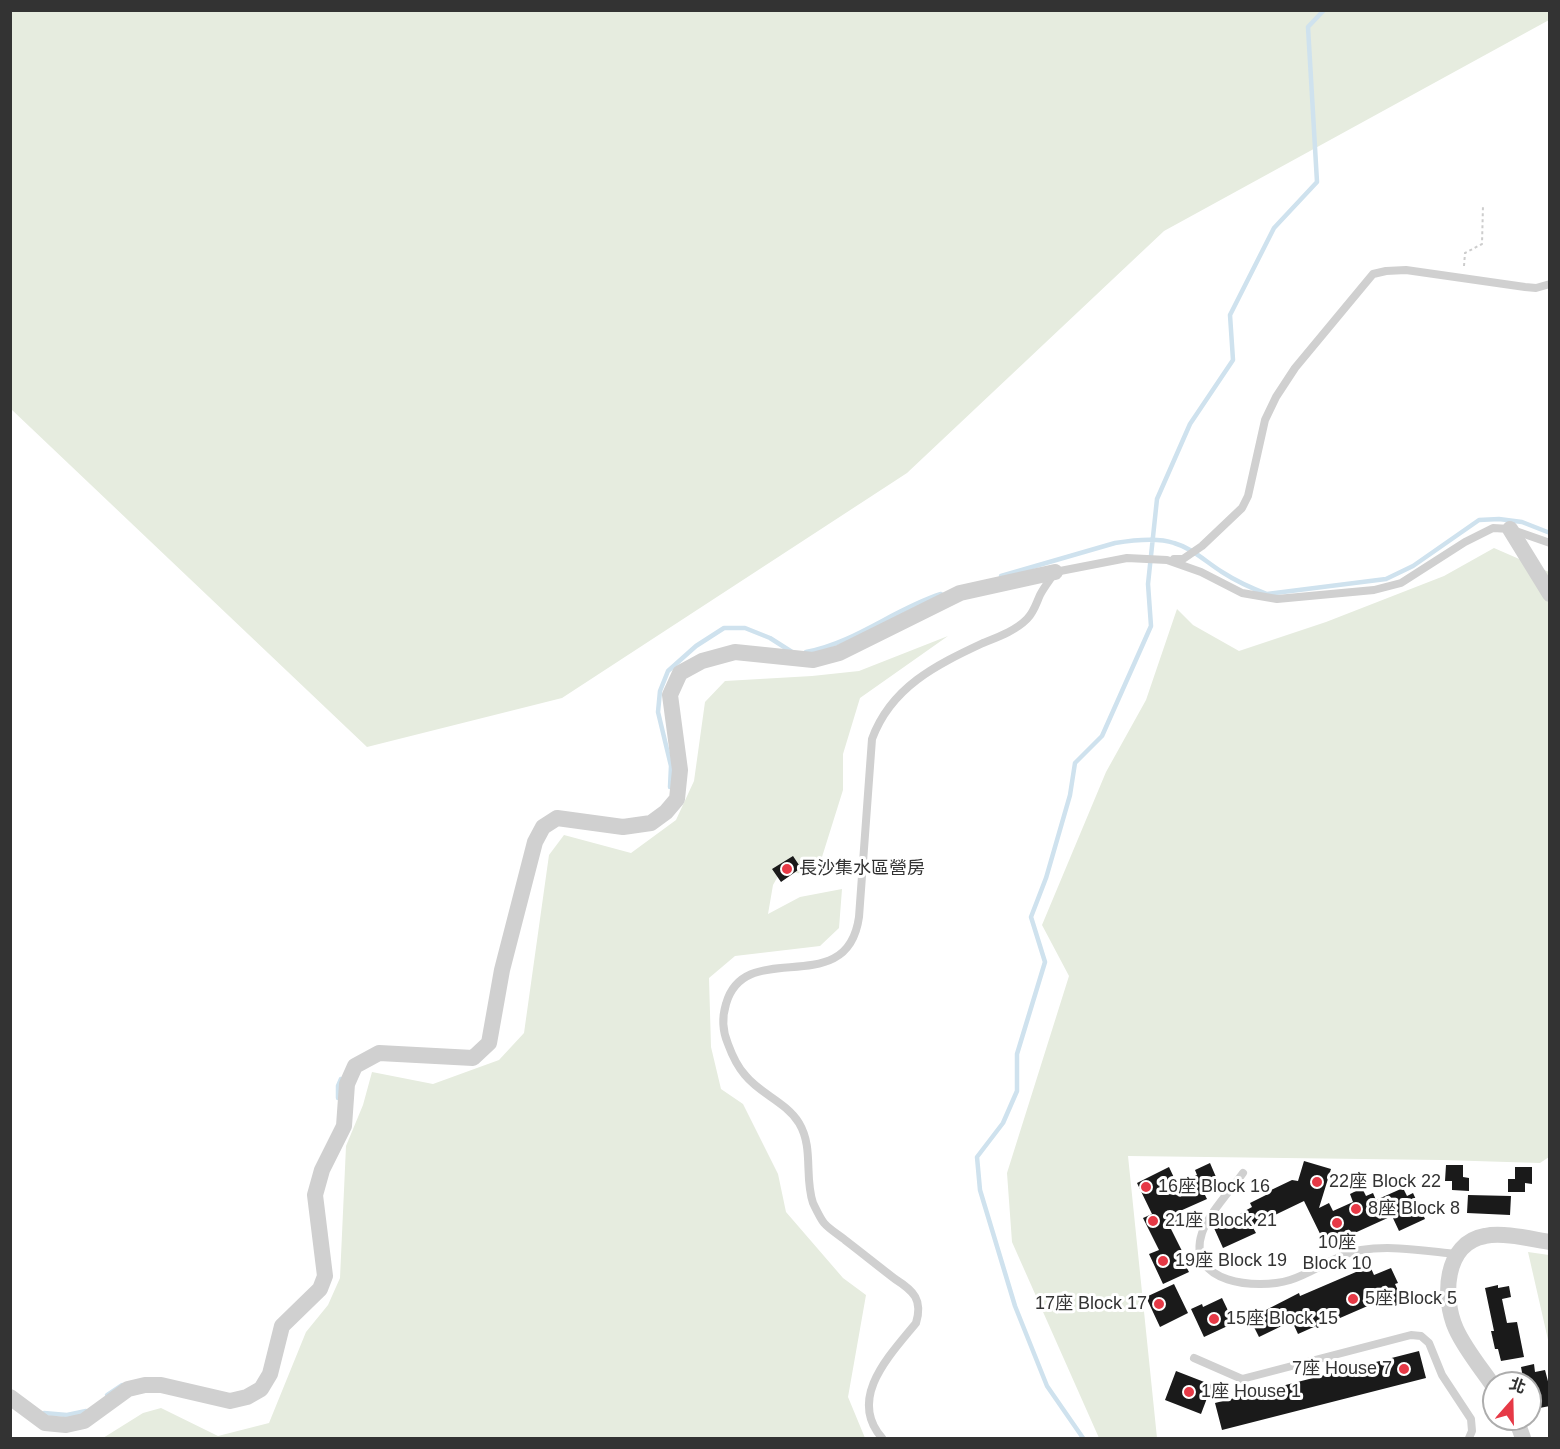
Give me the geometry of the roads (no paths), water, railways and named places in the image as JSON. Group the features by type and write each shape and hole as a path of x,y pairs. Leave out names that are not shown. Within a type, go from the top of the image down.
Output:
{"street":[{"path":"1510,529 1550,594"},
{"path":"10,1397 45,1423 66,1425 84,1421 128,1389 145,1384 161,1385 230,1401 247,1397 261,1389 270,1374 282,1326 320,1289 326,1276 315,1195 322,1170 344,1126 347,1084 355,1066 379,1053 473,1058 489,1043 502,970 535,842 543,827 558,818 623,827 651,823 666,812 677,799 680,770 670,694 680,673 702,661 735,652 813,660 839,653 960,593 1055,572"},
{"path":"1483,1371 1461,1338 1452,1318 1449,1276 1457,1254 1475,1238 1487,1235 1550,1242"}],"lane":[{"path":"882,1438 874,1429 869,1418 869,1396 875,1378 916,1323 919,1313 918,1299 908,1287 895,1280 824,1223 813,1202 805,1135 786,1107 746,1077 733,1057 722,1018 727,1000 734,987 748,975 771,969 828,962 849,948 857,933 872,739 878,723 889,706 928,671 945,660 1007,632 1026,620 1034,612 1044,588 1055,572 1101,562 1183,559 1202,546 1242,508 1248,496 1266,420 1276,397 1295,368 1373,274 1406,270 1536,288 1550,284"},
{"path":"1164,560 1201,572 1242,593 1277,599 1374,590 1401,583 1465,542 1493,528 1510,529 1550,543"},
{"path":"1243,1173 1208,1221 1200,1243 1201,1255 1206,1265 1214,1274 1225,1279 1248,1283 1288,1280 1342,1255 1361,1250 1381,1248 1457,1254"},
{"path":"1194,1358 1242,1379 1418,1335 1424,1337 1429,1343 1442,1375 1471,1419 1472,1431 1469,1438"}],"waterway":[{"path":"1083,1438 1047,1386 1015,1306 980,1190 977,1157 1003,1123 1017,1091 1017,1054 1045,962 1031,917 1046,878 1070,795 1075,763 1102,736 1151,626 1148,584 1157,499 1190,424 1233,360 1230,315 1274,228 1317,182 1308,27 1324,10"},
{"path":"1001,576 1115,543 1160,540 1187,548 1222,572 1267,594 1386,579 1413,566 1479,520 1499,519 1522,522 1550,533"},
{"path":"806,652 824,648 858,634 907,608 941,594"},
{"path":"670,787 671,766 658,712 660,691 668,671 696,646 724,628 745,628 770,638 792,652"},
{"path":"338,1098 338,1086 341,1079"},
{"path":"107,1395 122,1385"},
{"path":"44,1413 67,1415 86,1411"}],"place":[{"name":"長沙集水區營房","path":"787,869"},
{"name":"22座 Block 22","path":"1317,1182"},
{"name":"16座 Block 16","path":"1146,1187"},
{"name":"8座 Block 8","path":"1356,1209"},
{"name":"21座 Block 21","path":"1153,1221"},
{"name":"10座 Block 10","path":"1337,1223"},
{"name":"19座 Block 19","path":"1163,1261"},
{"name":"5座 Block 5","path":"1353,1299"},
{"name":"17座 Block 17","path":"1159,1304"},
{"name":"15座 Block 15","path":"1214,1319"},
{"name":"7座 House 7","path":"1404,1369"},
{"name":"1座 House 1","path":"1189,1392"}]}
